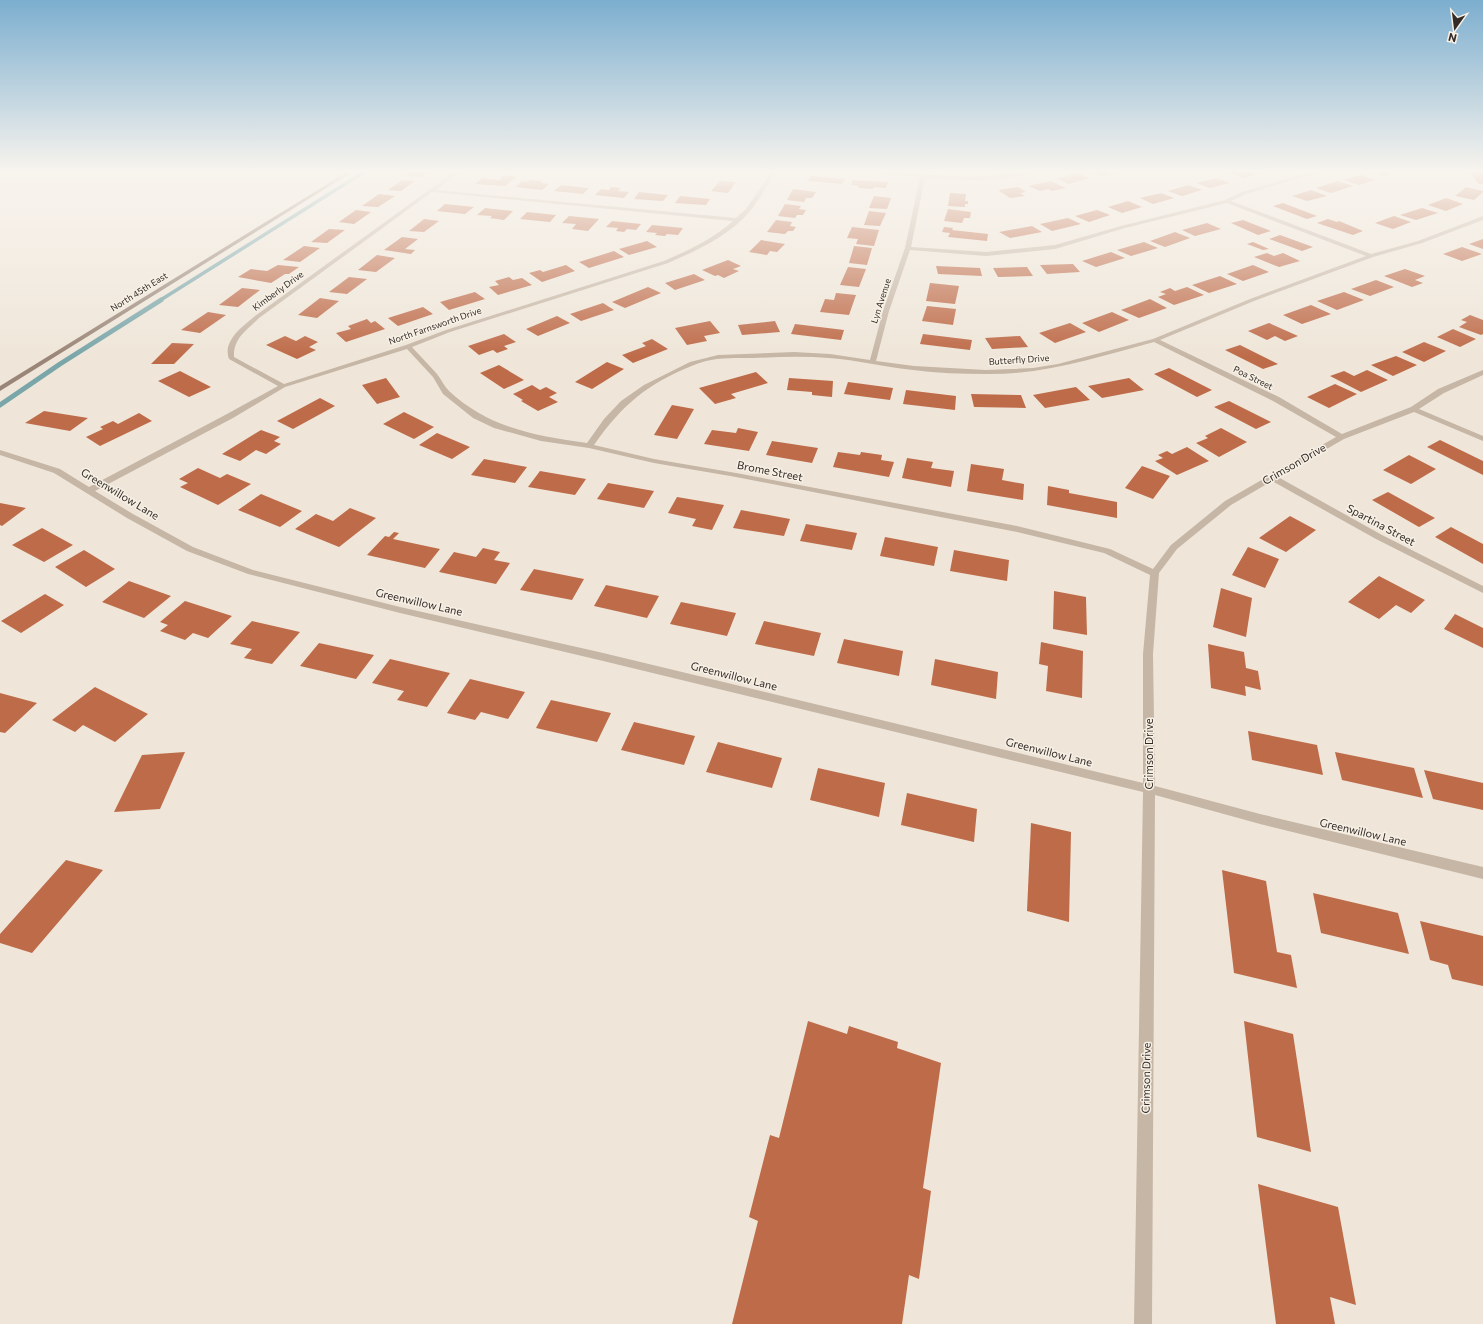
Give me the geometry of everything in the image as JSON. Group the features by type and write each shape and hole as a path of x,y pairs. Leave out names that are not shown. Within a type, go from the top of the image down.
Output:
{"main road":[{"name":"North 45th East","path":"0,389 250,234"}],"street":[{"name":"Kimberly Drive","path":"283,386 232,358 230,349 235,337 257,317 372,234"},
{"name":"North Farnsworth Drive","path":"90,490 230,416 283,386 408,346 448,331 666,262 701,246 722,234"},
{"name":"Lyn Avenue","path":"873,361 886,311 908,248 911,234"},
{"path":"908,248 986,254 1055,247 1102,234"},
{"path":"1313,234 1371,256"},
{"name":"Butterfly Drive","path":"589,446 608,420 624,403 646,386 692,363 718,357 794,354 873,361 914,368 986,372 1033,370 1058,366 1155,340 1252,300 1371,256 1420,242 1442,234"},
{"name":"Poa Street","path":"1155,340 1276,399 1341,437"},
{"name":"Brome Street","path":"408,346 435,376 446,392 476,416 497,426 541,439 589,446 654,461 736,475 1017,529 1107,551 1155,573"},
{"name":"Crimson Drive","path":"1143,1324 1150,789 1148,654 1155,573 1174,547 1228,502 1341,437 1414,409 1441,391 1483,372"},
{"path":"1414,409 1483,439"},
{"name":"Greenwillow Lane","path":"0,452 57,471 130,516 190,549 251,572 400,610 599,656 1150,789 1260,819 1483,873"},
{"name":"Spartina Street","path":"1271,477 1379,537 1483,590"}],"building":[{"path":"322,234 340,234 327,243 311,242"},
{"path":"656,234 679,234 667,234 665,236 655,235"},
{"path":"849,234 878,234 874,246 856,244 858,239 847,238"},
{"path":"950,234 988,234 987,241 948,237"},
{"path":"1002,234 1032,234 1010,238"},
{"path":"1170,234 1179,234 1190,238 1165,247 1150,241"},
{"path":"1190,234 1203,234 1195,236"},
{"path":"1280,235 1313,247 1302,251 1269,239"},
{"path":"402,237 418,239 405,249 415,250 411,254 384,250"},
{"path":"1483,239 1483,249 1469,244"},
{"path":"761,240 785,244 777,252 770,251 767,255 749,252"},
{"path":"647,241 657,247 629,255 619,249"},
{"path":"1144,242 1158,248 1131,256 1117,250"},
{"path":"1253,242 1269,249 1263,250 1247,244"},
{"path":"304,246 320,248 300,262 283,260"},
{"path":"854,246 872,248 867,265 849,263"},
{"path":"1462,247 1482,254 1462,261 1443,254"},
{"path":"614,251 624,257 589,268 579,262"},
{"path":"1111,252 1125,258 1096,267 1082,261"},
{"path":"1267,253 1274,256 1283,253 1300,261 1279,267 1254,257"},
{"path":"377,255 395,258 376,272 358,270"},
{"path":"728,260 741,266 733,269 739,271 724,278 702,270"},
{"path":"1073,264 1080,272 1047,274 1040,265"},
{"path":"278,265 299,267 271,283 238,277 251,269 267,271"},
{"path":"566,265 575,271 542,282 529,273 540,270 543,272"},
{"path":"1253,265 1269,272 1243,281 1227,274"},
{"path":"936,266 980,268 982,276 938,274"},
{"path":"848,267 866,269 859,287 840,285"},
{"path":"1027,267 1033,276 998,277 993,268"},
{"path":"1405,269 1425,276 1415,280 1423,283 1412,287 1384,276"},
{"path":"694,274 705,280 675,290 665,283"},
{"path":"1220,276 1237,284 1209,293 1192,285"},
{"path":"349,277 367,279 347,294 329,292"},
{"path":"509,277 513,280 522,278 532,285 498,295 489,287 499,285 495,281"},
{"path":"1376,280 1394,287 1370,296 1351,289"},
{"path":"930,283 959,286 955,304 926,301"},
{"path":"648,287 661,293 625,308 612,302"},
{"path":"1187,287 1204,295 1174,305 1158,297 1166,294 1160,292 1170,288 1175,291"},
{"path":"242,288 260,290 238,307 219,305"},
{"path":"475,292 485,299 449,310 440,302"},
{"path":"1344,292 1364,300 1337,310 1317,301"},
{"path":"836,293 856,295 849,315 820,312 825,299 834,300"},
{"path":"320,298 339,301 317,318 298,315"},
{"path":"1150,299 1167,308 1139,318 1121,310"},
{"path":"603,303 614,310 581,321 570,314"},
{"path":"1311,305 1331,314 1302,324 1283,315"},
{"path":"927,306 956,309 953,325 922,321"},
{"path":"423,307 433,314 398,326 388,318"},
{"path":"208,312 226,315 200,333 181,330"},
{"path":"1112,312 1129,320 1099,332 1082,323"},
{"path":"1470,315 1483,320 1483,334 1481,335 1459,327 1467,322 1461,320"},
{"path":"557,316 570,323 538,336 526,329"},
{"path":"367,319 371,323 375,321 385,329 346,342 336,333 351,329 348,326"},
{"path":"710,321 720,333 704,336 707,341 687,345 675,328"},
{"path":"775,321 780,332 742,335 738,325"},
{"path":"1070,323 1086,332 1055,343 1039,333"},
{"path":"1269,323 1298,336 1285,341 1275,336 1267,340 1248,331"},
{"path":"795,324 844,330 841,340 791,334"},
{"path":"1453,329 1476,339 1460,347 1437,337"},
{"path":"504,334 516,342 504,346 508,349 497,353 493,350 479,355 468,346"},
{"path":"923,334 972,340 970,350 920,344"},
{"path":"285,336 296,341 305,336 318,342 309,347 316,350 297,359 266,345"},
{"path":"1020,336 1028,347 992,349 985,338"},
{"path":"652,339 668,349 633,363 622,355 646,346 642,343"},
{"path":"1424,342 1446,351 1424,362 1402,352"},
{"path":"172,343 194,344 174,364 151,364"},
{"path":"1240,345 1278,364 1263,369 1225,350"},
{"path":"1396,356 1417,365 1393,376 1371,365"},
{"path":"607,362 624,369 592,389 575,382"},
{"path":"499,365 524,380 504,389 480,373"},
{"path":"1169,368 1212,390 1197,397 1154,374"},
{"path":"1367,370 1388,380 1361,392 1330,376 1344,371 1354,376"},
{"path":"180,371 211,387 189,397 158,381"},
{"path":"756,372 768,383 731,394 736,398 715,404 699,388"},
{"path":"386,378 400,397 377,404 362,385"},
{"path":"789,378 833,381 832,397 812,395 812,392 787,390"},
{"path":"1129,378 1144,390 1102,398 1088,386"},
{"path":"848,382 893,388 890,400 844,394"},
{"path":"1335,384 1357,394 1329,408 1307,397"},
{"path":"532,385 540,390 546,387 557,393 549,397 558,402 538,411 521,401 523,400 513,394"},
{"path":"1076,387 1090,400 1045,408 1033,395"},
{"path":"906,390 956,396 955,410 903,404"},
{"path":"971,394 1021,395 1026,408 974,407"},
{"path":"320,398 335,406 293,429 277,421"},
{"path":"1229,401 1271,422 1256,429 1214,407"},
{"path":"672,405 694,409 677,439 654,435"},
{"path":"44,411 88,418 70,431 25,423"},
{"path":"404,412 434,427 414,439 383,424"},
{"path":"139,413 152,421 100,446 86,437 103,429 100,427 113,421 118,424"},
{"path":"738,428 758,432 749,451 704,444 712,430 736,433"},
{"path":"1221,428 1247,442 1219,457 1196,443 1208,438 1205,436"},
{"path":"261,430 280,437 274,441 281,444 266,454 256,450 240,461 222,454"},
{"path":"437,433 470,447 452,459 419,445"},
{"path":"1440,440 1483,461 1483,475 1427,447"},
{"path":"772,441 818,448 812,463 766,455"},
{"path":"1187,447 1209,461 1177,475 1155,461 1163,458 1158,455 1167,451 1172,454"},
{"path":"838,452 860,455 861,452 882,455 881,460 894,462 889,477 833,467"},
{"path":"1409,455 1436,469 1411,484 1383,470"},
{"path":"907,458 933,462 931,468 954,471 951,487 902,478"},
{"path":"484,459 527,467 515,483 471,475"},
{"path":"971,464 1004,469 1002,480 1024,484 1023,500 967,491"},
{"path":"1142,466 1170,476 1153,499 1125,488"},
{"path":"198,468 220,478 227,474 251,484 218,505 180,487 188,483 179,479"},
{"path":"540,471 586,479 575,495 528,487"},
{"path":"608,483 654,491 644,508 597,499"},
{"path":"1048,486 1069,490 1069,493 1117,502 1117,518 1047,505"},
{"path":"1388,492 1435,518 1419,527 1372,500"},
{"path":"261,494 302,511 280,527 238,510"},
{"path":"677,497 724,505 712,530 692,526 696,519 668,513"},
{"path":"0,503 26,508 2,526 0,525"},
{"path":"350,508 376,518 339,547 295,529 316,514 333,521"},
{"path":"741,510 790,519 784,536 733,528"},
{"path":"1290,516 1316,530 1286,552 1259,538"},
{"path":"806,524 857,533 852,550 800,541"},
{"path":"1451,527 1483,544 1483,564 1435,537"},
{"path":"42,528 73,545 44,562 12,545"},
{"path":"394,532 399,533 393,539 440,549 425,568 367,555 385,536 389,537"},
{"path":"885,537 938,547 934,566 880,556"},
{"path":"1248,547 1279,559 1265,588 1232,575"},
{"path":"483,548 500,552 494,560 510,563 496,584 439,572 454,552 476,557"},
{"path":"84,550 115,569 86,587 55,567"},
{"path":"954,550 1009,560 1007,581 950,571"},
{"path":"534,569 584,579 572,600 520,590"},
{"path":"1379,576 1425,600 1411,613 1396,605 1379,619 1348,602"},
{"path":"129,581 171,596 144,618 102,602"},
{"path":"606,585 659,596 647,618 594,606"},
{"path":"1221,588 1252,598 1246,637 1213,627"},
{"path":"1054,591 1086,597 1087,635 1053,629"},
{"path":"45,594 64,605 21,633 1,621"},
{"path":"185,601 232,616 208,638 193,633 185,640 160,631 168,625 160,622"},
{"path":"681,602 736,613 727,636 670,624"},
{"path":"1455,614 1483,628 1483,648 1444,629"},
{"path":"252,621 300,632 272,664 244,658 252,649 230,644"},
{"path":"764,621 821,633 814,656 755,644"},
{"path":"844,639 903,651 899,676 837,663"},
{"path":"1041,642 1083,651 1082,698 1046,691 1048,666 1039,664"},
{"path":"319,643 374,655 356,679 300,666"},
{"path":"1208,644 1244,652 1246,668 1258,671 1261,690 1245,686 1246,696 1211,688"},
{"path":"390,659 450,673 427,707 397,700 404,691 372,683"},
{"path":"935,659 998,672 996,699 931,685"},
{"path":"470,679 525,692 508,719 481,712 475,720 447,713"},
{"path":"95,687 148,714 115,742 83,725 75,732 52,720"},
{"path":"0,693 37,703 5,733 0,732"},
{"path":"551,700 611,713 597,742 536,728"},
{"path":"634,722 695,736 684,765 621,750"},
{"path":"1248,731 1317,745 1323,775 1252,760"},
{"path":"718,742 782,758 772,788 706,772"},
{"path":"185,752 160,809 114,812 142,755"},
{"path":"1335,752 1414,768 1423,798 1342,780"},
{"path":"818,768 885,783 879,817 810,800"},
{"path":"1424,770 1483,783 1483,810 1433,799"},
{"path":"907,793 977,809 974,842 901,825"},
{"path":"1031,823 1071,832 1069,922 1027,911"},
{"path":"66,860 103,870 32,953 0,943 0,934"},
{"path":"1222,870 1266,881 1277,952 1291,955 1297,988 1234,973"},
{"path":"1313,893 1398,913 1409,954 1321,933"},
{"path":"1420,921 1483,936 1483,986 1452,979 1448,965 1430,960"},
{"path":"808,1021 847,1034 849,1026 898,1042 897,1048 941,1063 923,1188 931,1191 919,1279 909,1275 902,1324 732,1324 758,1221 749,1217 770,1135 779,1138"},
{"path":"1244,1021 1293,1034 1311,1152 1257,1137"},
{"path":"1258,1184 1338,1207 1356,1305 1330,1297 1335,1324 1276,1324"}],"waterway":[{"path":"159,301 266,234"},
{"path":"0,405 60,364 161,300"}]}
